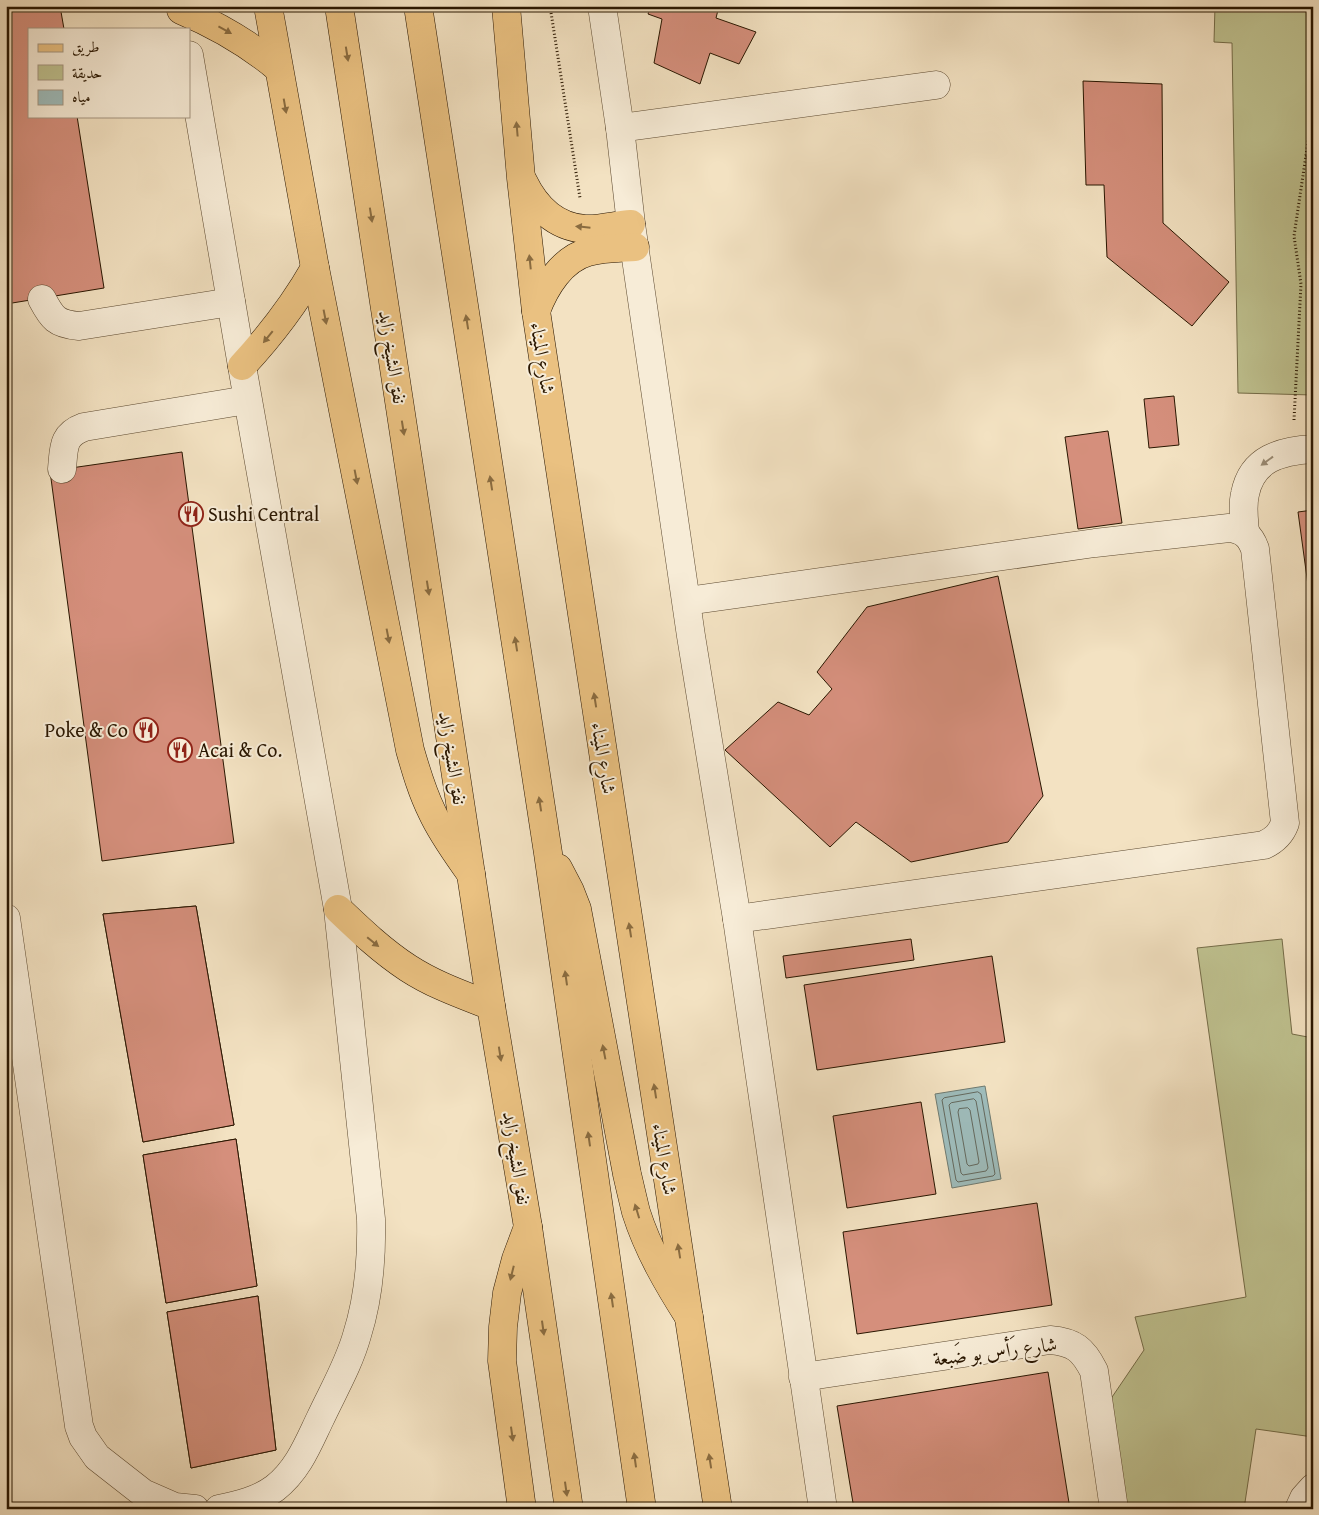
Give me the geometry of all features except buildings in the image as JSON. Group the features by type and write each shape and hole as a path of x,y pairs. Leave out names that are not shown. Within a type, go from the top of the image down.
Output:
{"main road":[{"path":"268,6 315,268 410,750 419,781 432,813 450,844 471,874"},
{"name":"نفق الشيخ زايد","path":"339,6 471,874 528,1227 568,1509"},
{"path":"418,6 548,853 642,1509"},
{"name":"شارع الميناء","path":"506,6 521,178 536,310 718,1509"},
{"path":"182,15 220,27 240,39 278,68"},
{"path":"521,178 530,197 545,213 564,224 585,229 633,235"},
{"path":"536,310 543,292 570,262 588,252 633,235"},
{"path":"242,366 282,320 300,295 315,268"},
{"path":"548,853 560,871 577,909 627,1174 636,1212 650,1249 668,1284 689,1317"},
{"path":"338,909 371,941 408,968 448,990 492,1006"},
{"path":"522,1509 502,1361 507,1293 516,1259 528,1227"}],"street":[{"path":"602,6 633,235 823,1509"},
{"path":"190,61 338,909 371,1219 372,1249 370,1280 357,1336 347,1362 300,1462 275,1488 245,1504 219,1509"},
{"path":"620,128 936,85"},
{"path":"42,299 56,320 66,325 80,326 231,302"},
{"path":"62,469 65,442 75,431 84,427 248,400"},
{"path":"1245,532 1244,494 1254,471 1265,461 1278,454 1302,449"},
{"path":"687,601 1095,543 1229,528 1245,532 1252,540 1255,549 1285,823 1278,837 1272,842 1256,846 736,919"},
{"path":"6,918 79,1426 89,1448 97,1457 143,1493 175,1507 195,1509"},
{"name":"شارع رَأس بو ضَبعة","path":"803,1377 1050,1340 1064,1341 1077,1347 1087,1357 1094,1370 1114,1509"},
{"path":"1299,1509 1304,1498 1313,1488"}],"path":[{"path":"550,6 585,229"},
{"path":"1308,6 1313,79"},
{"path":"1302,449 1301,284 1294,236 1313,108"},
{"path":"1306,157 1313,151"}],"green space":[{"path":"1215,6 1313,6 1313,395 1238,393 1232,43 1214,42"},
{"path":"1282,939 1292,1034 1313,1038 1313,1437 1256,1429 1244,1509 1125,1509 1108,1403 1144,1350 1135,1317 1246,1297 1197,948"}],"water":[{"path":"985,1086 1001,1179 952,1188 935,1094"}],"place":[{"name":"Sushi Central","path":"191,514"},
{"name":"Poke & Co","path":"146,730"},
{"name":"Acai & Co.","path":"180,750"}]}
